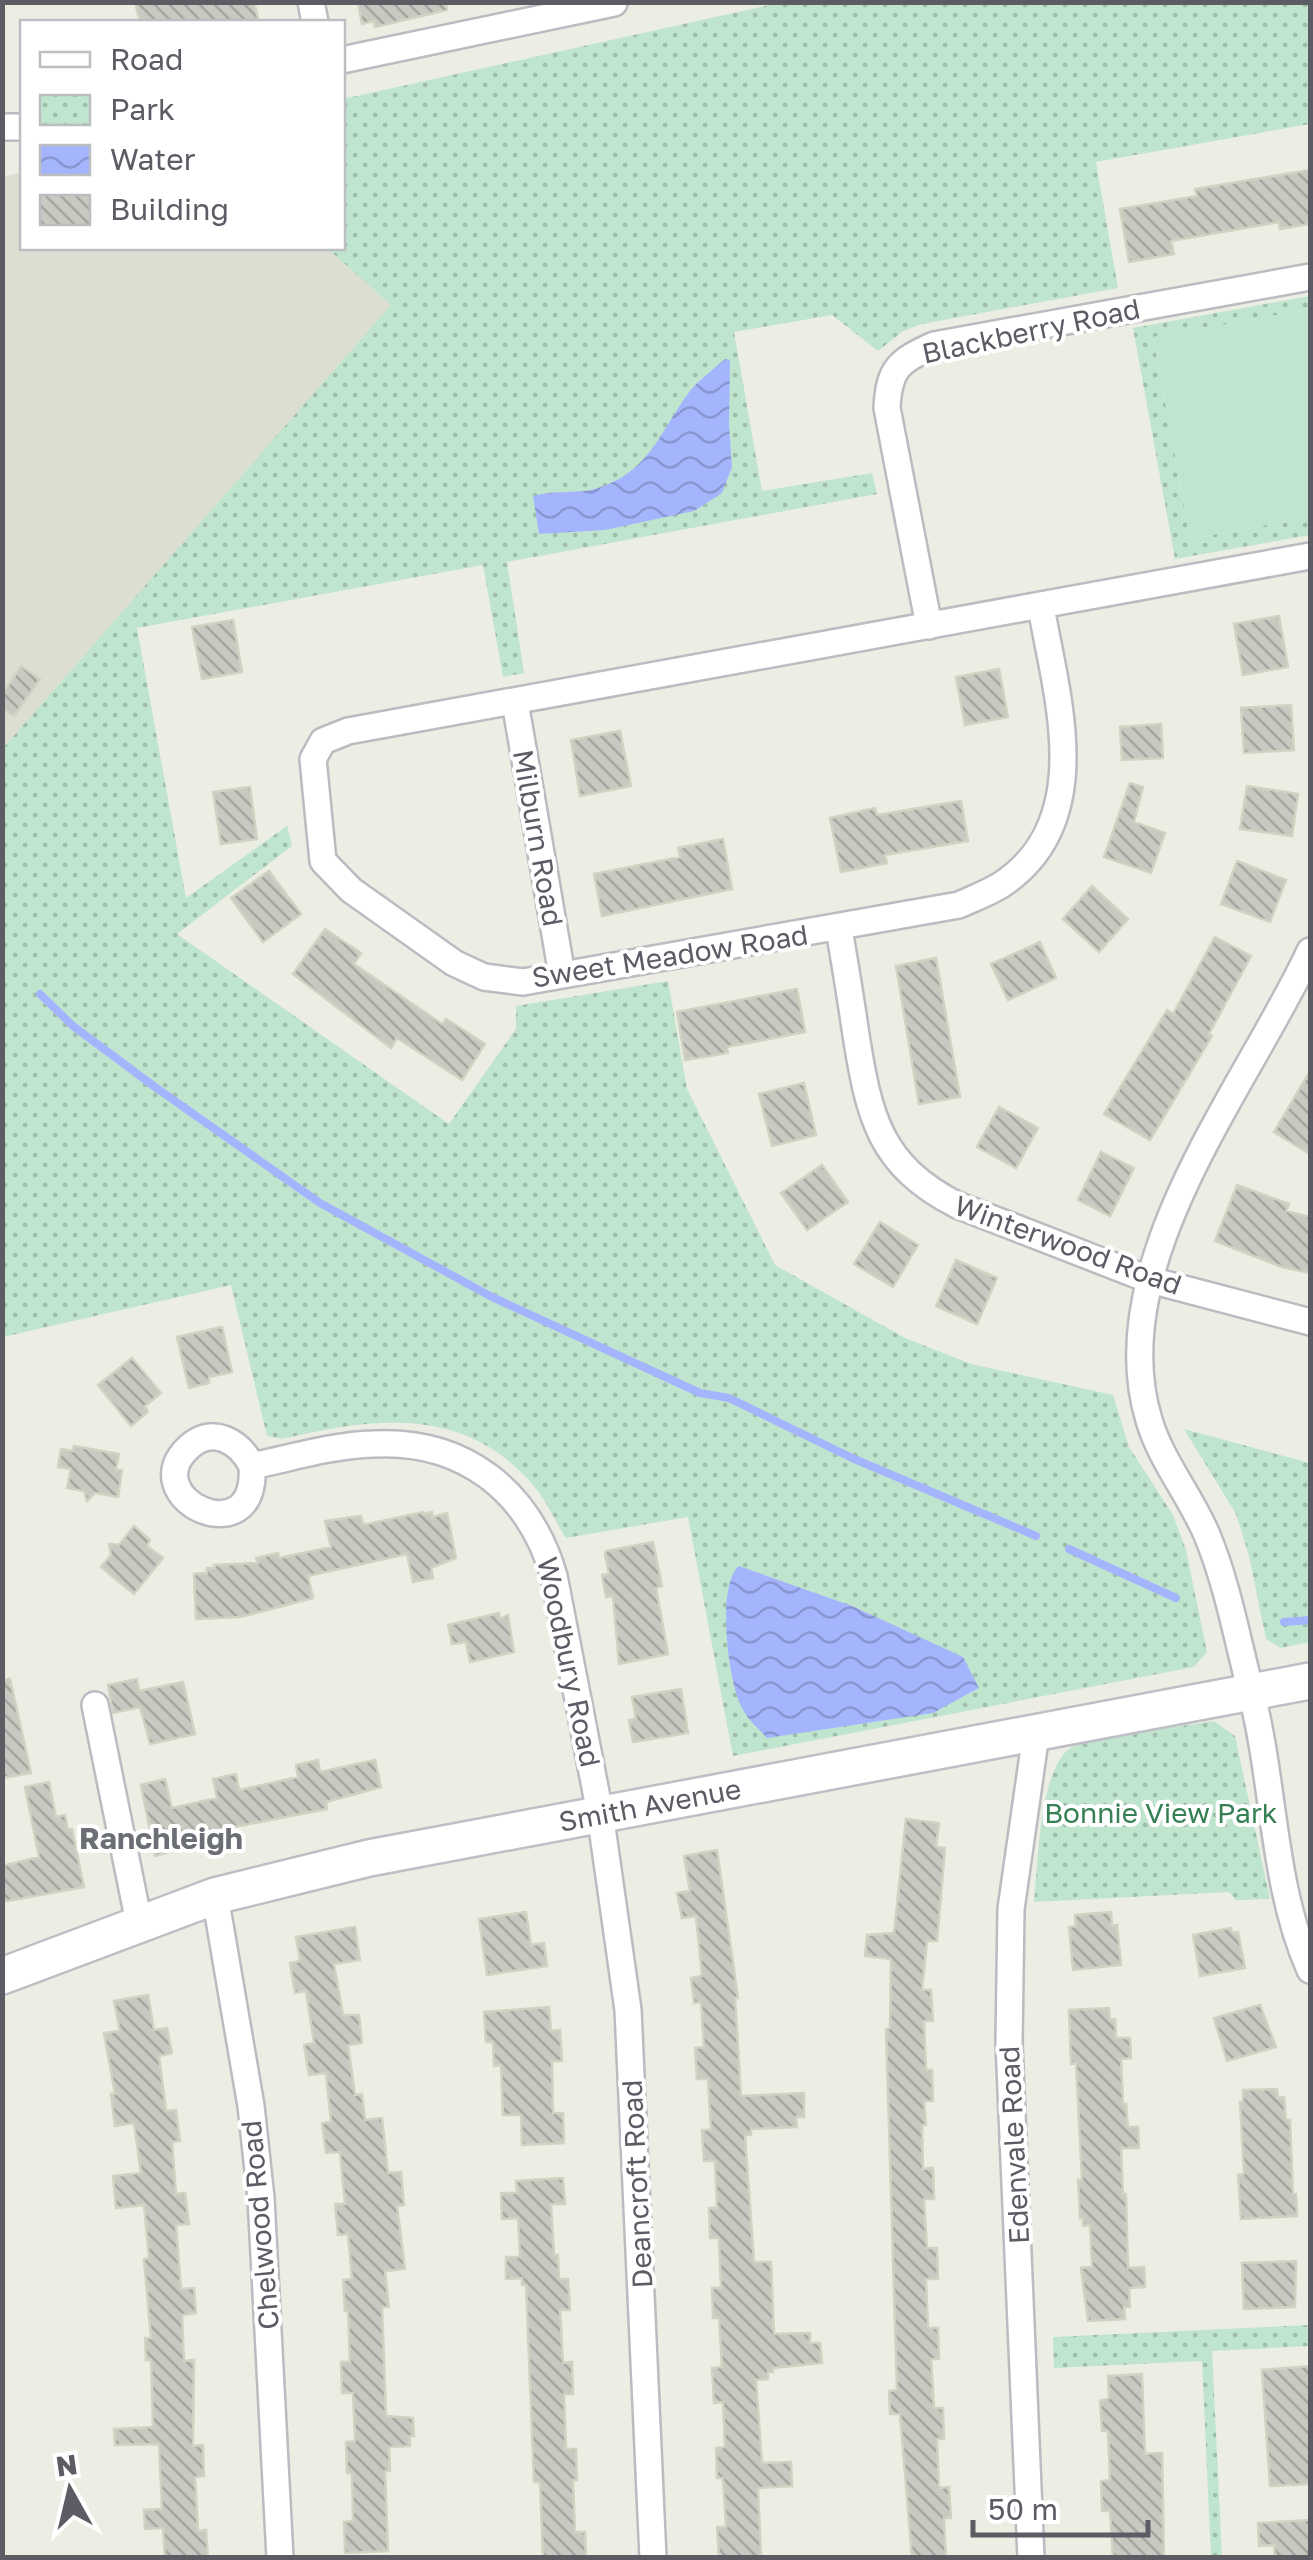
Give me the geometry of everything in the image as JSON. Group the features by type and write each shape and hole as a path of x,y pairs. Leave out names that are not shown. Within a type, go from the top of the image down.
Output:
{"main road":[{"name":"Smith Avenue","path":"2,1976 216,1896 369,1858 1310,1681"}],"street":[{"path":"345,59 614,3"},
{"name":"Blackberry Road","path":"929,626 887,408 888,387 895,368 908,356 934,346 1310,276"},
{"name":"Sweet Meadow Road","path":"1040,607 1062,730 1064,775 1058,808 1036,852 1002,885 959,905 524,982 484,976 454,963 351,890 323,862 313,759 324,741 348,731 1310,556"},
{"name":"Milburn Road","path":"514,702 562,974"},
{"name":"Winterwood Road","path":"839,929 865,1090 876,1126 892,1152 932,1192 1150,1280 1310,1322"},
{"path":"1310,951 1287,1002 1202,1147 1182,1190 1150,1280 1139,1362 1149,1420 1209,1540 1252,1693 1293,1924 1310,1970"},
{"name":"Woodbury Road","path":"252,1466 344,1448 396,1444 436,1450 466,1461 498,1482 523,1509 544,1542 600,1813"},
{"path":"95,1705 139,1922"},
{"name":"Edenvale Road","path":"1031,2558 1009,1970 1011,1909 1036,1734"},
{"name":"Deancroft Road","path":"600,1813 618,1920 629,2028 653,2558"},
{"name":"Chelwood Road","path":"216,1896 251,2106 259,2180 280,2558"}],"shaded area":[{"path":"20,173 20,250 329,250 392,305 3,748 3,177"}],"green space":[{"path":"779,3 1310,3 1310,124 1096,162 1118,288 922,324 903,331 878,351 832,315 734,332 762,491 872,473 877,494 507,562 524,673 503,677 483,565 137,628 186,898 287,826 292,846 177,934 449,1124 516,1029 516,1006 668,981 687,1089 775,1265 905,1338 971,1364 1113,1395 1129,1447 1173,1515 1186,1550 1207,1652 1194,1667 733,1756 688,1517 566,1538 538,1491 506,1459 447,1429 383,1423 282,1439 267,1436 231,1285 3,1337 3,748 391,305 329,250 345,250 345,99"},
{"path":"1310,296 1310,309 1153,337 1190,539 1310,517 1310,535 1175,559 1133,328"},
{"path":"1310,309 1310,517 1190,539 1153,337"},
{"path":"1184,1429 1310,1463 1310,1642 1281,1648 1266,1639 1236,1514"},
{"name":"Bonnie View Park","path":"1214,1721 1235,1736 1270,1899 1236,1900 1229,1892 1034,1902 1046,1797 1052,1776 1070,1748"},
{"path":"1310,2325 1310,2346 1212,2351 1222,2557 1211,2557 1202,2361 1054,2368 1053,2337"}],"water":[{"path":"725,359 730,360 732,467 722,493 694,511 605,530 539,534 533,496 595,489 629,472 652,449 690,391"},
{"path":"739,1566 852,1606 963,1657 979,1688 933,1713 767,1738 742,1708 732,1678 726,1613 732,1577"}],"building":[{"path":"135,2 254,2 258,20 140,20"},
{"path":"358,2 446,2 447,10 375,27 374,21 362,24"},
{"path":"1310,170 1310,224 1280,229 1279,222 1171,241 1174,254 1129,262 1120,209 1197,196 1195,189"},
{"path":"1279,616 1288,667 1243,675 1234,624"},
{"path":"233,620 242,672 202,679 192,627"},
{"path":"21,666 40,679 14,716 2,708 2,695"},
{"path":"999,669 1008,717 965,725 956,677"},
{"path":"1291,705 1294,750 1244,753 1241,708"},
{"path":"1161,724 1163,758 1122,760 1120,727"},
{"path":"620,731 631,786 580,796 571,740"},
{"path":"1130,783 1143,787 1134,822 1165,833 1151,873 1104,857"},
{"path":"1247,786 1298,794 1292,836 1240,829"},
{"path":"250,787 257,839 221,844 213,792"},
{"path":"961,801 968,841 885,855 887,863 841,872 830,818 875,808 877,815"},
{"path":"723,839 732,889 602,916 594,874 680,857 678,848"},
{"path":"1237,861 1286,880 1270,922 1221,904"},
{"path":"269,871 301,914 263,942 231,898"},
{"path":"1092,886 1128,919 1099,952 1063,919"},
{"path":"325,929 361,953 354,964 442,1024 446,1019 485,1044 462,1080 397,1038 391,1048 293,974"},
{"path":"1215,937 1251,956 1209,1034 1212,1036 1150,1140 1104,1114 1167,1010 1173,1014"},
{"path":"1040,942 1056,978 1008,1000 991,964"},
{"path":"936,958 960,1097 919,1104 896,966"},
{"path":"797,989 805,1032 727,1047 728,1053 685,1060 677,1012"},
{"path":"1310,1071 1310,1154 1274,1132"},
{"path":"804,1083 816,1135 772,1146 759,1094"},
{"path":"999,1107 1038,1128 1016,1168 977,1147"},
{"path":"1101,1152 1134,1168 1110,1216 1078,1200"},
{"path":"822,1165 848,1202 807,1230 781,1193"},
{"path":"1237,1185 1289,1204 1286,1211 1310,1217 1310,1273 1282,1267 1215,1241"},
{"path":"880,1222 918,1245 893,1287 854,1264"},
{"path":"956,1260 997,1278 977,1324 936,1306"},
{"path":"222,1327 232,1372 209,1377 209,1383 189,1388 177,1337"},
{"path":"132,1358 161,1393 145,1406 148,1412 131,1426 98,1385"},
{"path":"74,1446 119,1454 116,1470 122,1470 118,1497 95,1493 87,1501 84,1491 67,1488 71,1469 58,1467 61,1449 73,1451"},
{"path":"432,1512 432,1517 447,1513 456,1558 431,1568 433,1578 413,1582 407,1554 308,1576 313,1598 240,1617 196,1619 194,1574 207,1573 207,1568 215,1568 214,1565 258,1563 256,1558 278,1553 279,1558 331,1547 325,1521 361,1516 363,1524 368,1524"},
{"path":"134,1526 150,1540 147,1546 163,1558 134,1594 101,1567 111,1555 109,1544 119,1545"},
{"path":"653,1542 662,1586 656,1588 668,1654 619,1664 613,1596 606,1597 602,1575 609,1574 605,1554"},
{"path":"499,1613 500,1619 508,1615 514,1652 470,1662 466,1642 452,1644 448,1625"},
{"path":"10,1679 31,1773 2,1778 2,1680"},
{"path":"137,1679 139,1691 183,1682 195,1734 150,1744 140,1707 113,1713 108,1685"},
{"path":"681,1689 688,1733 633,1742 629,1720 636,1719 632,1697"},
{"path":"318,1760 320,1772 375,1760 381,1787 326,1802 327,1809 203,1833 204,1837 179,1842 181,1849 155,1856 141,1785 165,1779 172,1808 217,1798 213,1779 236,1774 239,1790 298,1777 296,1765"},
{"path":"49,1782 56,1817 65,1815 68,1830 72,1829 84,1887 2,1902 2,1866 39,1857 25,1787"},
{"path":"906,1819 939,1823 936,1847 945,1848 937,1941 927,1941 922,1990 931,1990 933,2021 924,2021 926,2070 932,2070 933,2101 924,2101 926,2125 922,2125 923,2169 933,2168 934,2199 924,2199 927,2248 937,2248 938,2279 926,2279 928,2328 938,2328 939,2359 931,2359 934,2408 943,2408 944,2439 937,2439 939,2488 949,2487 951,2518 944,2518 946,2558 912,2558 900,2414 890,2414 889,2391 897,2390 886,2029 890,2028 891,1959 865,1956 867,1935 894,1933"},
{"path":"717,1850 738,1998 741,2096 804,2093 804,2117 796,2117 797,2127 751,2129 751,2135 745,2135 754,2262 771,2262 774,2334 810,2333 810,2343 820,2343 822,2363 773,2368 768,2379 756,2380 762,2463 791,2462 792,2486 758,2488 761,2556 739,2558 719,2558 717,2527 726,2527 723,2478 717,2478 716,2448 725,2447 723,2402 714,2403 712,2368 722,2367 719,2318 713,2318 712,2288 721,2288 719,2238 710,2238 709,2208 717,2208 715,2161 704,2161 702,2130 711,2130 708,2079 697,2079 695,2048 704,2047 701,2002 694,2003 691,1978 702,1976 696,1916 682,1918 677,1893 690,1891 684,1856"},
{"path":"526,1912 531,1945 544,1943 547,1966 487,1975 479,1919"},
{"path":"1111,1912 1112,1926 1117,1925 1121,1965 1073,1970 1069,1927 1076,1926 1075,1915"},
{"path":"355,1927 360,1960 334,1964 343,2015 359,2015 362,2043 348,2045 355,2095 362,2094 365,2120 382,2118 388,2173 401,2172 404,2205 397,2206 405,2269 385,2271 389,2307 382,2307 386,2416 413,2418 414,2436 410,2436 410,2446 389,2447 390,2471 385,2471 388,2551 345,2553 344,2522 353,2521 352,2473 347,2473 346,2442 355,2441 353,2393 342,2393 341,2362 350,2362 343,2280 352,2279 348,2234 338,2235 335,2204 345,2204 340,2152 326,2153 322,2123 331,2122 326,2073 309,2075 304,2045 314,2043 306,1991 295,1993 290,1963 300,1961 296,1937"},
{"path":"1231,1928 1232,1933 1238,1932 1245,1968 1200,1976 1193,1935"},
{"path":"148,1995 154,2030 167,2028 172,2053 159,2056 166,2111 176,2110 180,2141 172,2142 176,2194 185,2193 189,2224 176,2225 181,2289 194,2288 196,2313 182,2315 184,2361 194,2360 193,2446 203,2445 204,2476 195,2477 198,2531 206,2530 208,2558 165,2558 163,2528 145,2529 144,2510 162,2509 159,2444 115,2445 114,2429 153,2427 151,2360 146,2360 145,2338 151,2338 144,2259 149,2258 144,2205 116,2208 113,2176 141,2173 134,2123 115,2126 111,2094 115,2094 104,2033 120,2031 114,2001"},
{"path":"1260,2005 1276,2047 1227,2061 1214,2018"},
{"path":"549,2007 551,2031 560,2030 562,2061 552,2061 553,2113 563,2113 564,2143 522,2145 521,2115 503,2115 501,2065 494,2066 493,2042 486,2042 484,2012"},
{"path":"1109,2008 1110,2020 1115,2019 1116,2038 1130,2038 1131,2058 1121,2059 1123,2104 1128,2127 1138,2127 1139,2148 1121,2148 1123,2194 1128,2268 1144,2267 1145,2287 1129,2288 1130,2307 1124,2307 1125,2319 1088,2321 1081,2268 1092,2267 1090,2225 1083,2226 1080,2218 1076,2063 1071,2064 1069,2010"},
{"path":"1277,2089 1278,2098 1284,2097 1286,2120 1290,2120 1297,2216 1241,2219 1238,2175 1244,2174 1240,2102 1243,2090"},
{"path":"563,2178 565,2204 551,2204 554,2255 558,2255 559,2279 568,2279 570,2310 560,2310 563,2363 572,2362 573,2394 564,2394 566,2449 576,2449 575,2532 585,2532 586,2558 543,2558 540,2482 534,2482 526,2285 522,2285 522,2278 506,2279 506,2257 520,2257 518,2218 502,2219 501,2193 517,2193 516,2181"},
{"path":"1296,2261 1295,2307 1244,2309 1242,2263"},
{"path":"1310,2366 1310,2484 1270,2486 1262,2370"},
{"path":"1142,2374 1145,2454 1162,2453 1164,2558 1113,2558 1110,2511 1102,2511 1101,2481 1110,2480 1108,2431 1102,2431 1100,2401 1109,2398 1108,2376"},
{"path":"1310,2520 1310,2558 1275,2558 1274,2545 1259,2546 1258,2523"}],"waterway":[{"path":"40,994 73,1026 320,1203 490,1296 700,1393 729,1398 852,1458 1036,1536"},
{"path":"1069,1549 1176,1598"},
{"path":"1284,1622 1310,1620"}],"district":[{"name":"Ranchleigh","path":"161,1839"}]}
